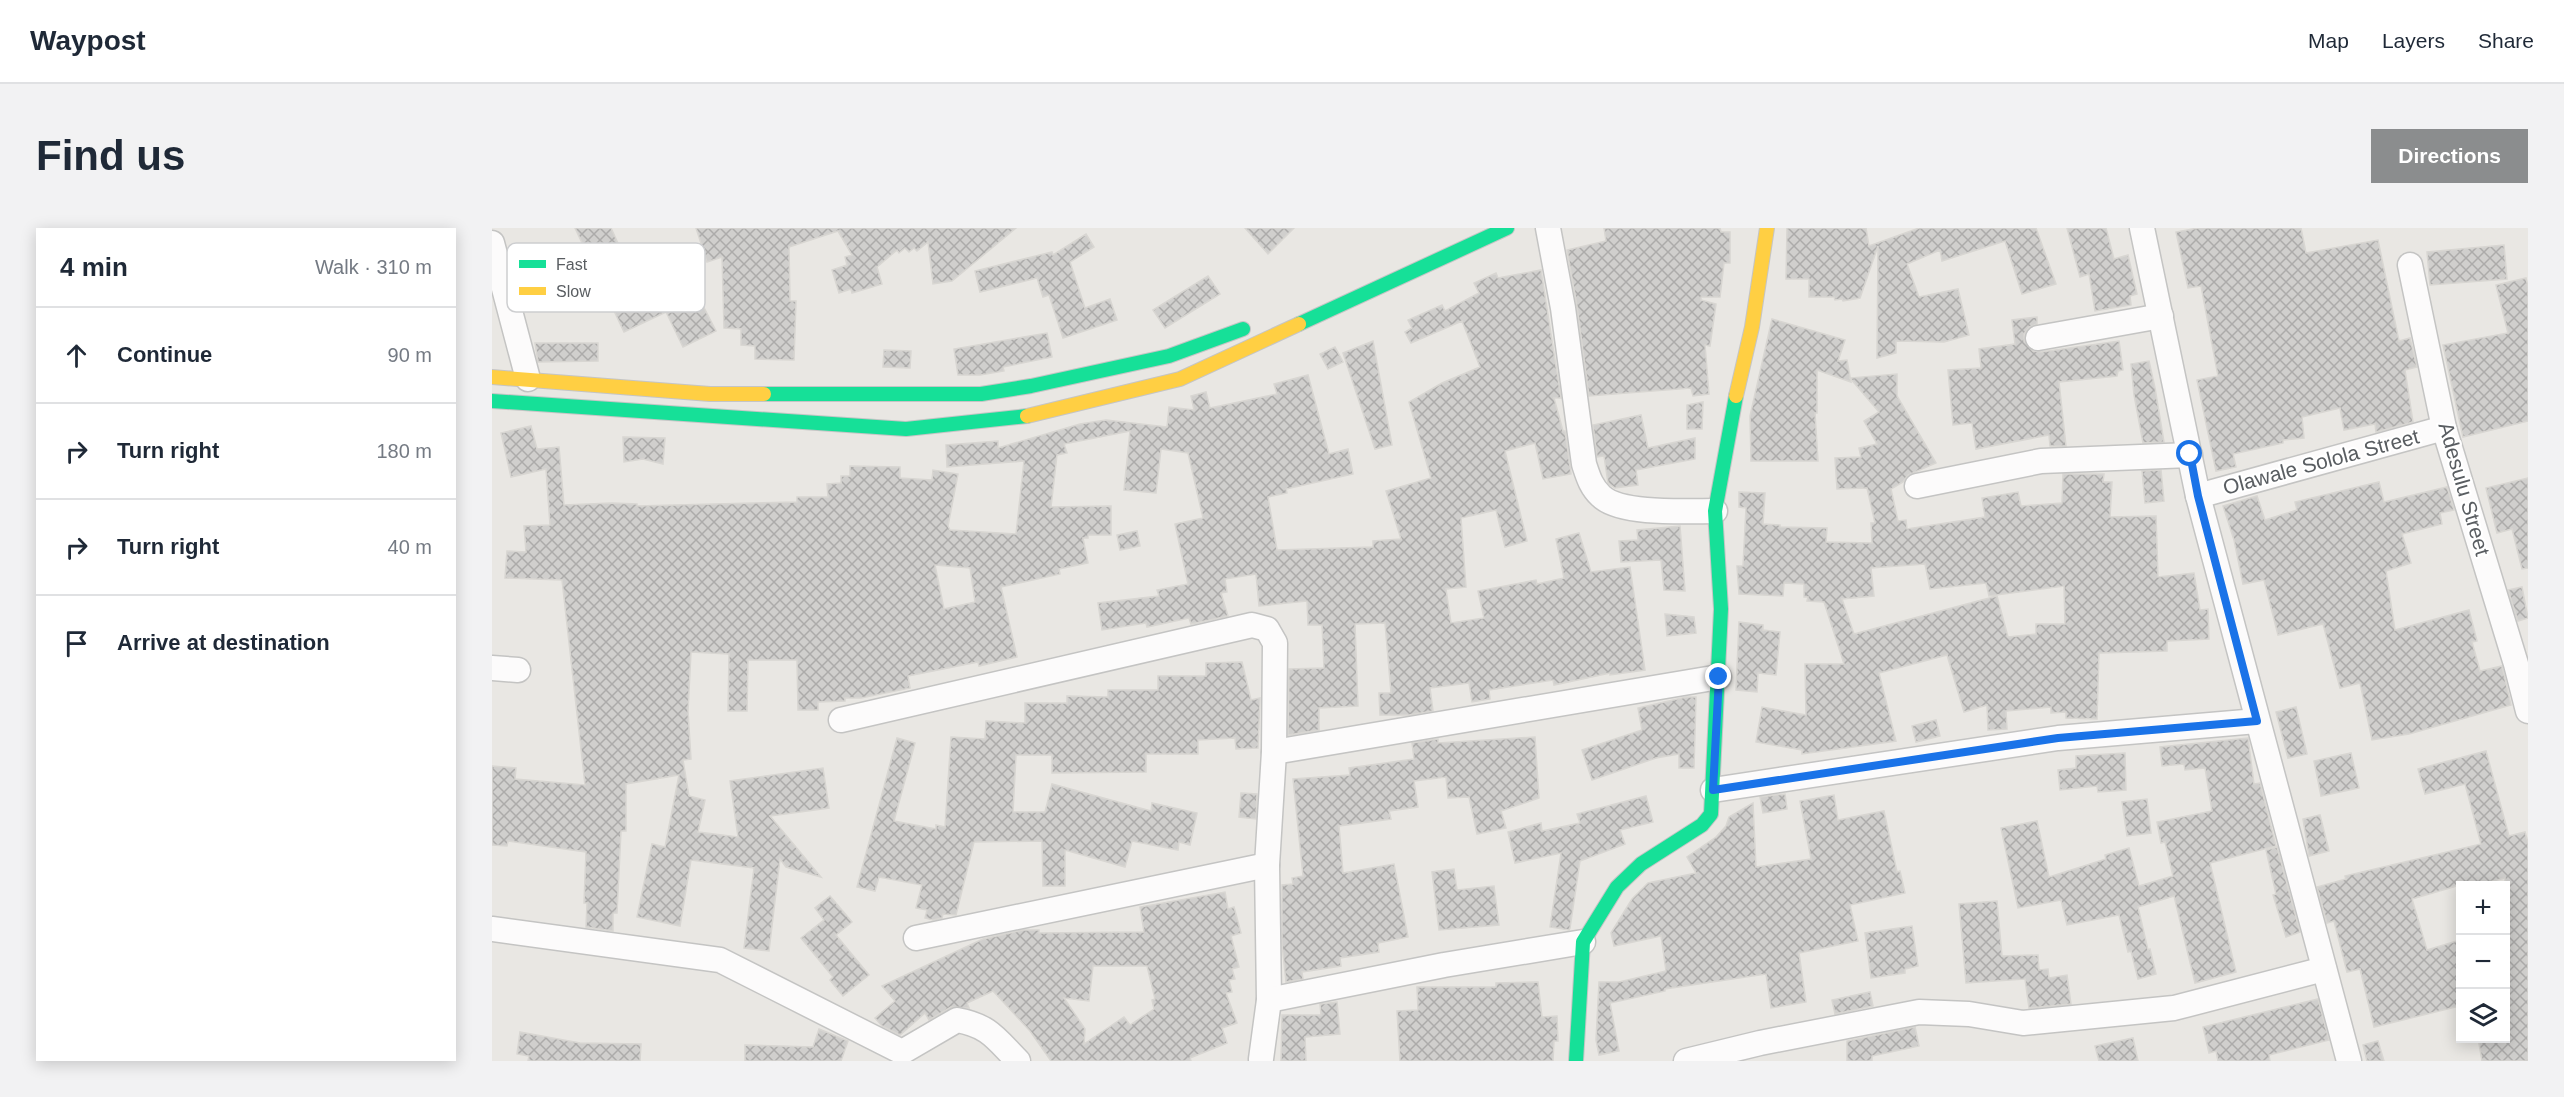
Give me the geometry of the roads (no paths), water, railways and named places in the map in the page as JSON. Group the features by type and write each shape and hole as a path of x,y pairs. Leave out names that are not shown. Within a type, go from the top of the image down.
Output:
{"street":[{"path":"492,401 906,429 1038,415 1180,379 1507,228"},
{"path":"1548,228 1563,308 1584,464 1591,485 1603,499 1644,510 1715,511"},
{"path":"1576,1061 1583,942 1617,886 1641,864 1708,820 1711,814 1721,609 1715,511 1730,420 1752,327 1767,228"},
{"path":"2142,228 2198,496 2349,1061"},
{"path":"492,243 507,300"},
{"name":"Adesulu Street","path":"2410,265 2444,428 2516,664 2528,711"},
{"path":"510,312 528,380"},
{"path":"2038,338 2161,316"},
{"path":"492,377 710,394 981,394 1040,385 1169,356 1258,323"},
{"name":"Olawale Solola Street","path":"2198,496 2444,428"},
{"path":"1917,486 2041,460 2190,454"},
{"path":"842,720 1252,625 1267,629 1275,643 1274,752 1267,865 1269,1000 1261,1059"},
{"path":"492,668 518,670"},
{"path":"1274,752 1719,677"},
{"path":"1713,790 2058,738 2257,721"},
{"path":"916,938 1267,865"},
{"path":"492,929 720,960 898,1056 957,1020 983,1026 1018,1061"},
{"path":"1269,1000 1443,965 1583,942"},
{"path":"1686,1061 1761,1043 1919,1012 1970,1014 2023,1023 2174,1008 2324,969"}]}
